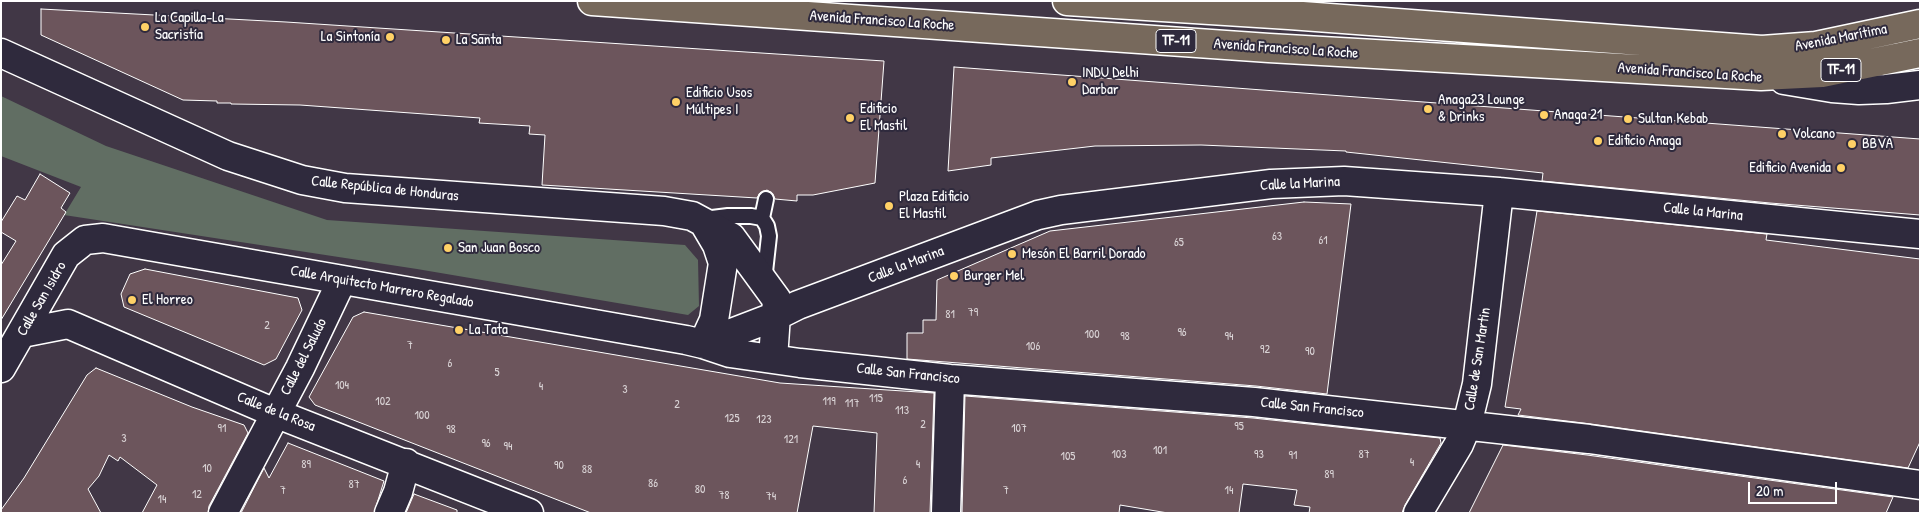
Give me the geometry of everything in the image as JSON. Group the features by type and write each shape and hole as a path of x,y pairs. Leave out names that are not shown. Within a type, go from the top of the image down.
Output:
{"main road":[{"name":"Avenida Francisco La Roche","path":"592,1 1288,49 1761,76"},
{"name":"Avenida Francisco La Roche","path":"1067,1 1289,15 1762,50"},
{"name":"Avenida Marítima","path":"1762,50 1816,46 1920,24"},
{"name":"Avenida Marítima","path":"1761,76 1830,71 1920,53"}],"street":[{"name":"Calle República de Honduras","path":"1,53 228,156 302,180 345,188 411,194 664,210 686,214 702,220 731,237 777,300 773,359"},
{"name":"Avenida Francisco La Roche","path":"1761,76 1832,88 1886,89 1920,85"},
{"name":"Calle la Marina","path":"703,344 776,316 798,305 1038,215 1061,210 1271,184 1344,181 1499,192 1920,234"},
{"name":"Calle de San Martin","path":"1418,513 1459,444 1467,425 1477,384 1499,192"},
{"path":"702,220 717,245 723,263 714,320 703,344"},
{"name":"Calle Arquitecto Marrero Regalado","path":"66,255 84,240 103,238 703,344"},
{"name":"Calle San Isidro","path":"1,368 66,255"},
{"name":"Calle del Saludo","path":"223,513 300,368 342,280"},
{"name":"Calle de la Rosa","path":"22,333 68,324 275,413 529,513"},
{"name":"Calle San Francisco","path":"703,344 730,353 950,379 1254,402 1590,439 1920,484"},
{"path":"946,513 950,379"},
{"path":"389,513 398,492 406,463"}],"lane":[{"path":"764,282 769,236 762,218 766,199"},
{"path":"702,220 728,216 762,218"}],"green space":[{"path":"1,96 106,146 327,220 685,245 698,260 699,306 688,315 417,269 64,215 81,187 1,156"}],"building":[{"path":"41,9 286,22 884,61 875,183 813,195 797,195 797,201 775,199 772,193 767,190 760,193 757,198 542,185 545,135 529,134 530,126 479,123 480,118 300,105 231,104 217,103 217,101 183,100 41,35"},
{"path":"954,67 1920,139 1920,215 1542,181 1543,173 1346,151 1201,145 1095,146 991,158 991,165 948,171"},
{"path":"40,174 70,193 61,208 66,212 1,320 1,265 16,241 1,232 1,222 17,196 25,200"},
{"path":"1304,202 1351,204 1327,394 1256,386 907,359 907,333 923,333 923,320 936,320 937,280 1050,231"},
{"path":"1537,211 1767,234 1766,240 1920,259 1920,442 1908,468 1518,415 1521,409 1505,407"},
{"path":"145,269 298,298 302,310 276,359 264,365 124,307 121,294 130,274"},
{"path":"364,312 780,383 934,393 930,513 874,513 877,433 813,426 797,513 591,513 315,405 309,397 353,317"},
{"path":"96,368 192,407 244,425 248,433 209,506 208,513 142,513 157,485 120,457 118,461 109,455 99,476 88,489 101,513 1,513 1,510 24,478 87,375"},
{"path":"965,396 1253,418 1440,438 1441,443 1402,513 1309,513 1310,507 1294,505 1297,490 1243,484 1239,513 1168,513 1120,505 1119,513 962,513"},
{"path":"288,443 384,481 374,513 241,513 264,468 269,478"},
{"path":"1503,445 1893,497 1886,513 1469,513"},
{"path":"414,494 457,510 457,513 406,513"}],"place":[{"name":"La Capilla-La Sacristía","path":"145,27"},
{"name":"La Sintonía","path":"390,37"},
{"name":"La Santa","path":"446,40"},
{"name":"INDU Delhi Darbar","path":"1072,82"},
{"name":"Edificio Usos Múltipes I","path":"676,102"},
{"name":"Anaga23 Lounge & Drinks","path":"1428,109"},
{"name":"Anaga 21","path":"1544,115"},
{"name":"Edificio El Mastil","path":"850,118"},
{"name":"Sultan Kebab","path":"1628,119"},
{"name":"Volcano","path":"1782,134"},
{"name":"Edificio Anaga","path":"1598,141"},
{"name":"BBVA","path":"1852,144"},
{"name":"Edificio Avenida","path":"1841,168"},
{"name":"Plaza Edificio El Mastil","path":"889,206"},
{"name":"San Juan Bosco","path":"448,248"},
{"name":"Mesón El Barril Dorado","path":"1012,254"},
{"name":"Burger Mel","path":"954,276"},
{"name":"El Horreo","path":"132,300"},
{"name":"La Tata","path":"459,330"}]}
